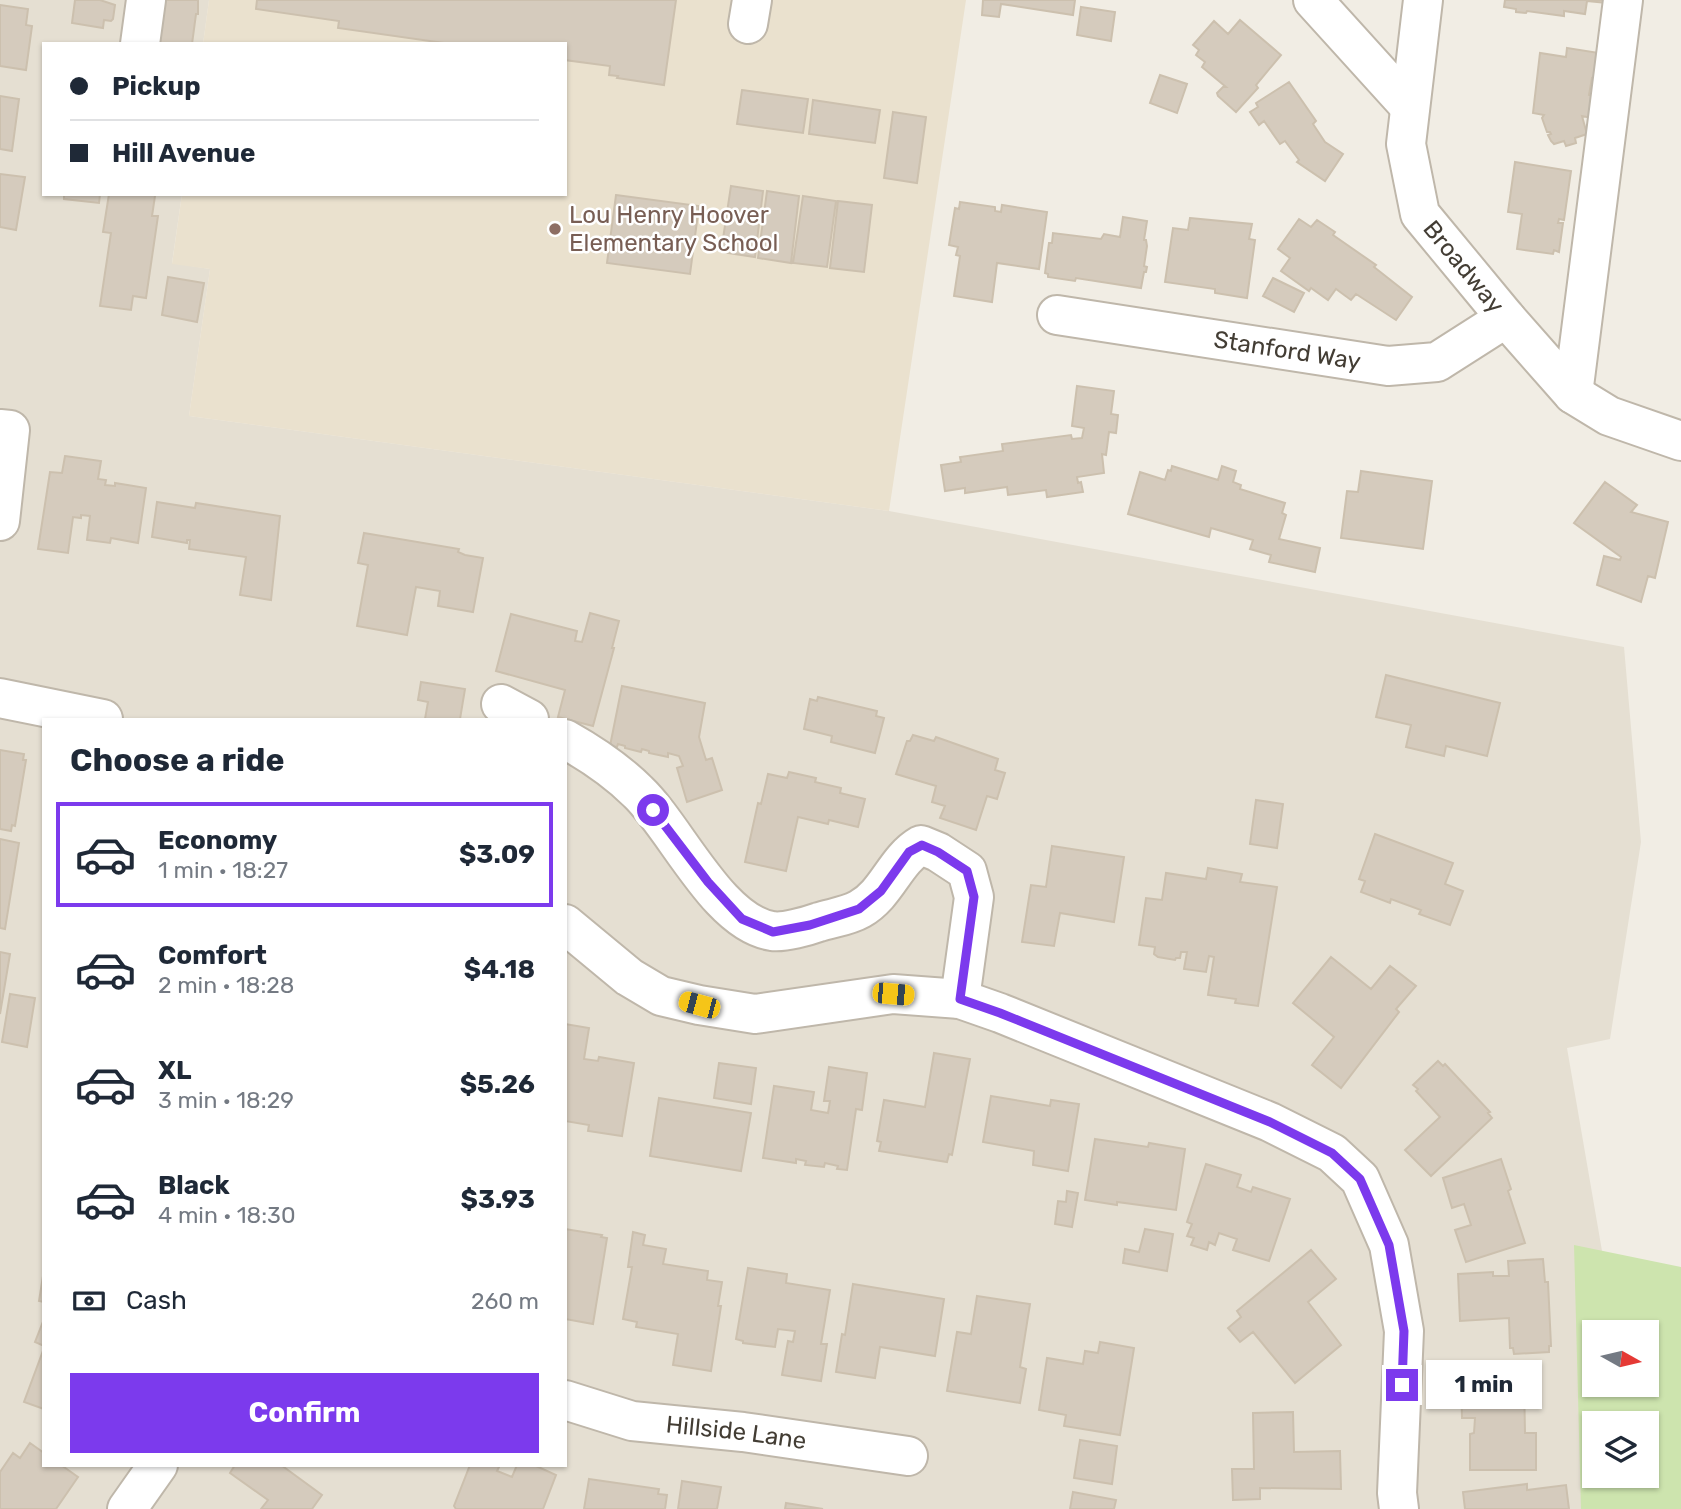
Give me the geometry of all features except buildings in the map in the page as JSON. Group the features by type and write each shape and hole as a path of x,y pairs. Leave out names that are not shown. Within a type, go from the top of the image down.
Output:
{"street":[{"path":"140,42 146,0"},
{"path":"1313,0 1410,107"},
{"name":"Broadway","path":"1423,0 1406,150 1420,214 1573,394 1609,416 1681,441"},
{"path":"1573,394 1623,0"},
{"name":"Stanford Way","path":"1058,315 1388,366 1437,362 1506,318"},
{"path":"0,429 10,430 0,521"},
{"path":"0,698 98,718"},
{"path":"567,740 639,792 708,882 742,919 773,932 810,925 859,909 881,891 909,852 922,845 967,871 974,897 960,999"},
{"path":"567,926 629,977 661,996 699,1005 755,1014 893,994 960,999 1270,1122 1332,1153 1360,1179 1389,1245 1404,1331 1397,1493 1399,1509"},
{"name":"Hillside Lane","path":"567,1400 632,1421 743,1432 908,1456"},
{"path":"127,1509 157,1467"}],"shaded area":[{"path":"0,0 209,0 203,42 42,42 42,196 182,196 172,263 210,269 189,416 889,511 1624,647 1641,842 1610,1039 1567,1048 1614,1320 1582,1320 1582,1397 1594,1397 1594,1411 1582,1411 1582,1488 1612,1488 1640,1509 0,1509"},
{"name":"Lou Henry Hoover Elementary School","path":"209,0 966,0 889,511 189,416 210,269 172,264 182,196 567,196 567,42 203,42"}],"green space":[{"path":"1574,1245 1681,1267 1681,1509 1581,1509"}],"place":[{"name":"Lou Henry Hoover Elementary School","path":"555,229"}],"route":[{"path":"653,810 708,882 742,919 773,932 810,925 859,909 881,891 909,852 922,845 967,871 974,897 960,999 1270,1122 1332,1153 1360,1179 1389,1245 1404,1331 1402,1385"}]}
